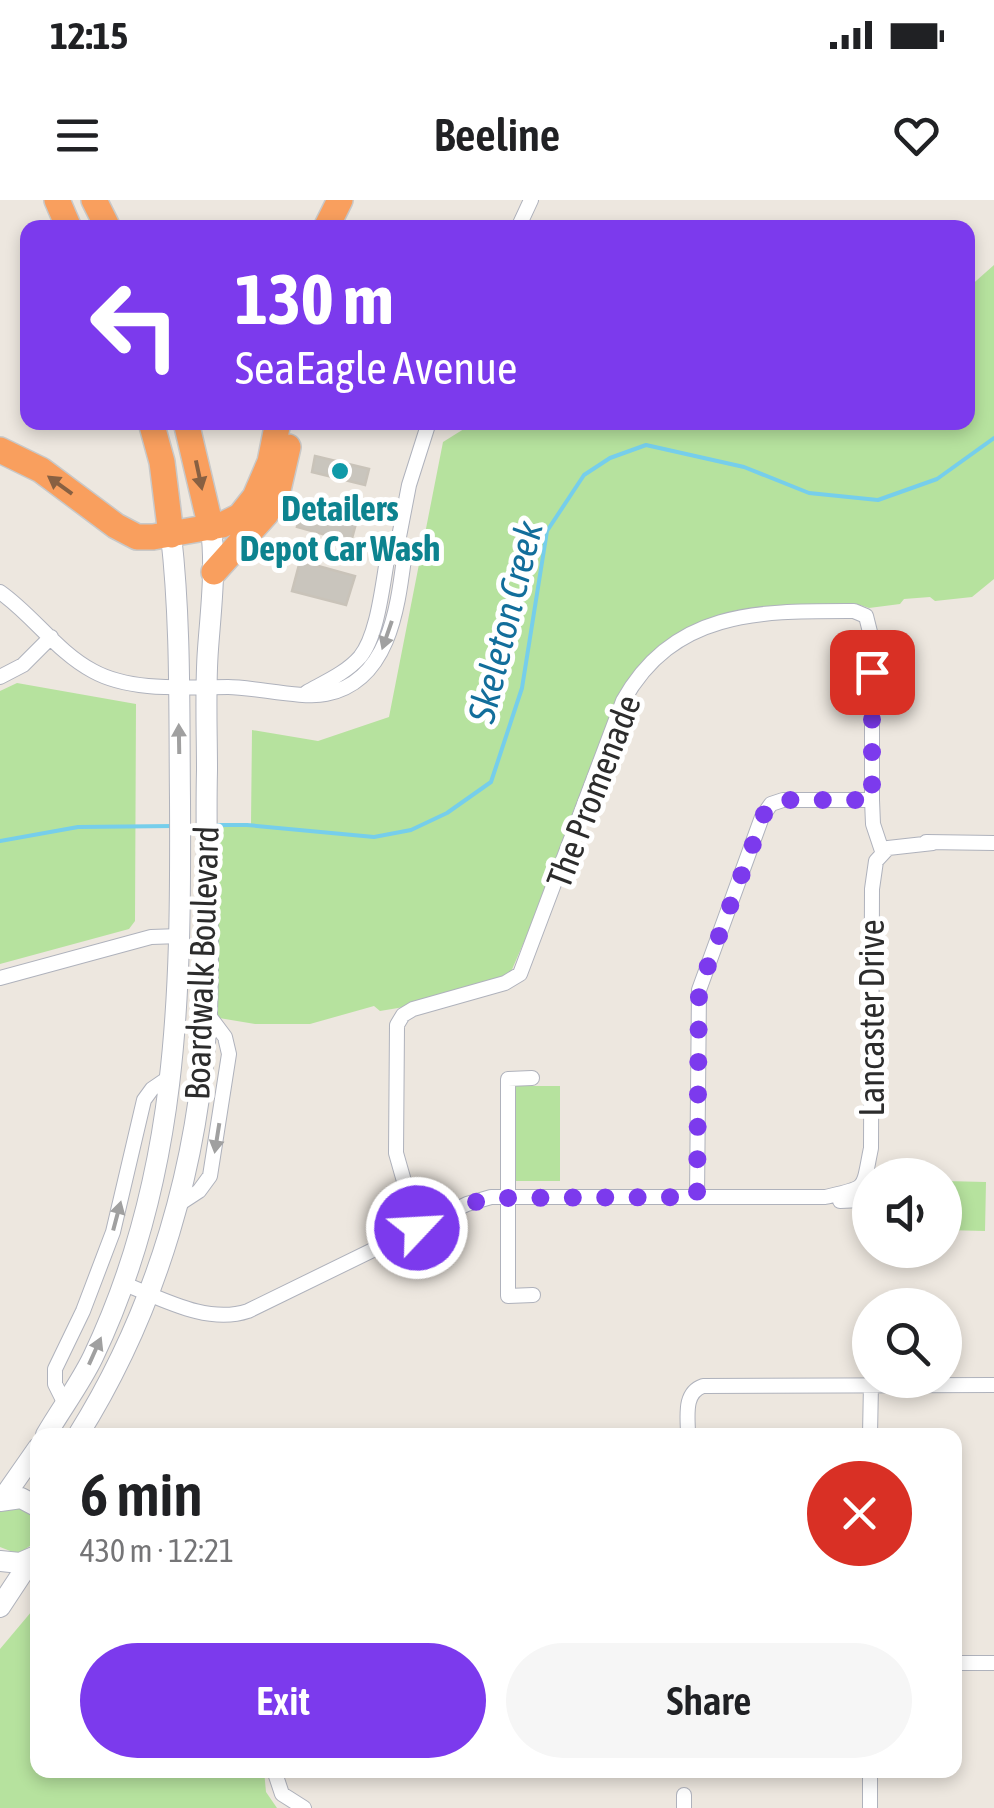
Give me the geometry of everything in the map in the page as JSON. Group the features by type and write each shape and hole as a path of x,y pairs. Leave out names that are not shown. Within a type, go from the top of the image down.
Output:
{"highway":[{"path":"153,430 162,462 171,535"},
{"path":"188,430 211,528"},
{"path":"0,450 40,470 137,537 171,535 211,528 240,516 255,497 270,462 276,430"},
{"path":"214,572 266,514 278,490 290,430"}],"main road":[{"name":"Boardwalk Boulevard","path":"82,1428 121,1361 150,1294 176,1206 196,1117 206,1013 206,790 214,572 211,528"},
{"name":"Boardwalk Boulevard","path":"50,1428 92,1360 122,1284 147,1202 172,1076 180,936 180,790 171,535"},
{"path":"1,1501 30,1459"},
{"path":"1,1501 21,1498 30,1503"},
{"path":"0,1560 20,1564 30,1559"},
{"path":"0,1607 30,1563"}],"street":[{"path":"0,592 82,665 102,676 178,687 324,695 348,686 379,657 390,634 405,551 398,542 427,430"},
{"name":"The Promenade","path":"417,1228 395,1144 397,1024 413,1009 505,983 520,974 623,701 659,654 687,634 718,620 763,614 861,612 870,624 872,640 872,800 880,846"},
{"path":"0,677 23,665 51,637"},
{"path":"697,1197 699,990 762,816 772,804 783,800 872,800"},
{"path":"880,846 994,843"},
{"name":"Lancaster Drive","path":"872,1158 872,889 880,846"},
{"path":"0,978 151,937 180,936"},
{"path":"65,1404 55,1384 55,1369 113,1232 144,1100 172,1076"},
{"path":"532,1078 508,1078 508,1296 533,1295"},
{"name":"Lancaster Drive","path":"825,1197 851,1193 863,1184 871,1148"},
{"name":"Lancaster Drive","path":"122,1284 202,1314 230,1316 248,1311 480,1200 508,1196 825,1197 852,1201"},
{"path":"688,1428 688,1402 700,1387 852,1384"},
{"path":"962,1385 994,1385"},
{"path":"870,1398 870,1428"},
{"path":"962,1662 994,1663"},
{"path":"269,1778 270,1792 284,1808"},
{"path":"275,1778 282,1794 304,1808"},
{"path":"870,1778 870,1808"}],"green space":[{"path":"994,265 994,579 972,597 904,599 900,604 869,608 774,608 721,616 695,626 647,659 510,974 404,1007 380,1011 374,1006 310,1024 255,1024 213,1017 216,825 251,825 252,730 318,741 389,717 443,442 462,430 975,430 975,282"},
{"path":"17,683 136,704 135,921 129,929 0,964 0,691"},
{"path":"514,1086 560,1086 560,1181 514,1181"},
{"path":"962,1181 986,1182 985,1231 962,1230"},
{"path":"15,1506 30,1515 30,1546 18,1554 0,1547 0,1512"},
{"path":"30,1613 30,1778 265,1778 266,1792 277,1808 0,1808 0,1649"}],"building":[{"name":"Detailers Depot Car Wash","path":"315,456 369,469 365,485 312,472"},
{"path":"304,501 358,516 351,542 297,527"},
{"path":"300,561 355,576 346,605 292,591"}],"waterway":[{"name":"Skeleton Creek","path":"213,825 374,837 411,830 447,813 491,782 522,688 547,531 584,475 610,458 646,445 744,467 809,493 878,500 937,479 994,438"},
{"name":"Skeleton Creek","path":"0,841 78,827 174,826"}],"place":[{"name":"Detailers Depot Car Wash","path":"340,471"}],"route":[{"path":"417,1228 467,1204 508,1196 697,1197 699,990 766,809 783,800 872,800 872,672"}]}
